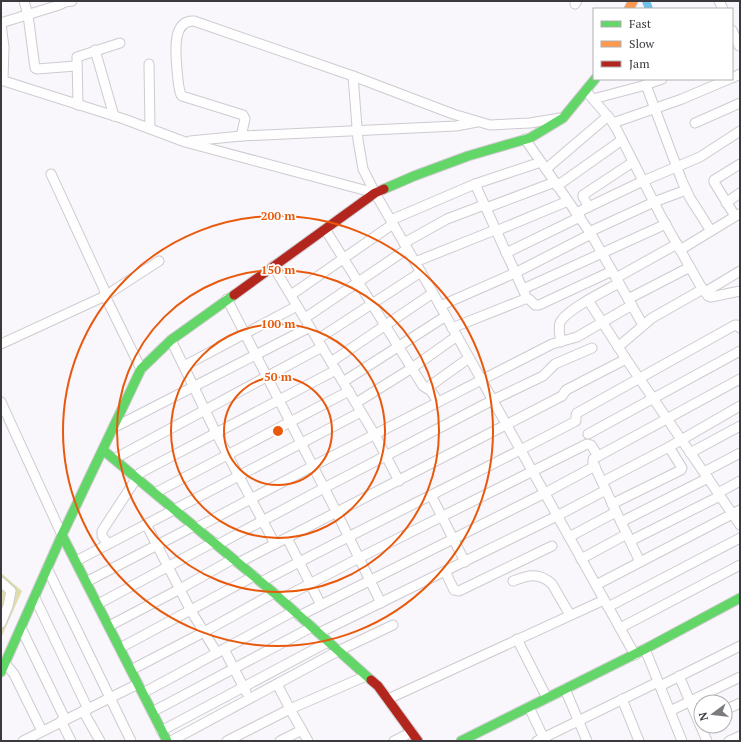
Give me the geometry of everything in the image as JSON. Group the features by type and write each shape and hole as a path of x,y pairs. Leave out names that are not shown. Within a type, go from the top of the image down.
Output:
{"street":[{"path":"24,1 28,15 35,68 76,66"},
{"path":"40,10 42,1"},
{"path":"67,1 59,6 40,10 1,23 4,47 2,80 114,116 185,142 375,193"},
{"path":"241,136 245,119 243,115 182,96 180,92 175,46 178,32 188,21 194,21 353,76 478,122 490,125 530,123 563,118"},
{"path":"733,33 737,47"},
{"path":"78,105 76,57 120,43"},
{"path":"95,50 114,116"},
{"path":"149,64 150,129"},
{"path":"353,76 363,169 375,193 482,380 634,655"},
{"path":"1,672 62,535 134,382 142,369 172,340 375,193 414,176 468,156 530,138 563,118 594,80"},
{"path":"593,99 659,80"},
{"path":"291,295 344,259 392,222 475,184 543,166 610,119 655,108 682,99 726,80"},
{"path":"646,85 676,168 694,206 711,231"},
{"path":"586,91 610,119 666,224 708,296 712,297 740,291"},
{"path":"695,123 740,103"},
{"path":"185,142 241,136 456,126 478,122"},
{"path":"506,253 578,215 588,207 643,181 700,158 740,131"},
{"path":"525,140 590,233 643,325"},
{"path":"305,318 359,283 406,246 447,219 556,184 622,140"},
{"path":"588,207 583,197 584,195 633,162"},
{"path":"475,184 527,299 535,305 539,305 616,277 711,231 737,215 714,184 714,180 740,164"},
{"path":"51,174 106,296 142,369"},
{"path":"440,306 515,273 590,233 654,202 686,190"},
{"path":"726,202 740,193"},
{"path":"415,262 568,201"},
{"path":"523,289 666,224"},
{"path":"325,229 423,386 431,391 438,402"},
{"path":"1,344 106,296 159,261"},
{"path":"273,266 375,434 399,481"},
{"path":"86,582 552,344 577,337 602,322 630,302 690,267"},
{"path":"618,347 660,312 740,271"},
{"path":"114,459 267,377 320,343 372,304 421,272"},
{"path":"561,342 560,322 571,311 588,300 616,277"},
{"path":"108,544 102,536 102,531 136,477 144,470 279,400 334,366 385,325 433,293"},
{"path":"227,299 313,466 380,603"},
{"path":"356,403 412,368 455,332 527,299"},
{"path":"588,300 690,453 719,494 736,512 740,525"},
{"path":"184,366 297,306"},
{"path":"344,382 446,316"},
{"path":"120,648 257,579 299,562 521,450 576,421 577,413 735,325 740,328"},
{"path":"113,428 310,327"},
{"path":"172,340 216,433 275,544"},
{"path":"98,604 493,400 543,376 555,364 592,348"},
{"path":"588,434 740,351"},
{"path":"427,388 469,358"},
{"path":"109,626 236,561 275,544 399,481 562,396 566,390 626,359"},
{"path":"640,562 614,508 593,459 740,379"},
{"path":"155,493 349,391"},
{"path":"1,402 62,535 167,741"},
{"path":"152,712 234,669 315,630 380,603 557,516 604,486 740,406"},
{"path":"76,562 174,509 361,412"},
{"path":"690,453 740,426"},
{"path":"281,599 359,558 442,518 587,444 591,445 598,456"},
{"path":"569,537 614,508 681,470 682,468 669,448"},
{"path":"103,450 281,599 378,686 418,741"},
{"path":"621,522 706,475 740,453"},
{"path":"143,693 221,651 297,613 321,605 545,493 595,466"},
{"path":"581,559 719,494 740,481"},
{"path":"431,495 465,562"},
{"path":"596,585 736,512"},
{"path":"146,524 191,611 204,632 221,651 234,669 250,699"},
{"path":"287,538 321,605"},
{"path":"388,699 570,615 606,603 740,538"},
{"path":"445,572 454,590 459,591 552,546"},
{"path":"620,628 740,565"},
{"path":"47,568 131,741"},
{"path":"513,581 534,575 549,581 570,615"},
{"path":"1,582 11,591 8,606 1,623"},
{"path":"131,670 274,593"},
{"path":"35,598 100,741"},
{"path":"461,741 634,655 740,598"},
{"path":"171,741 338,651 393,625"},
{"path":"21,628 71,741"},
{"path":"517,639 547,698"},
{"path":"161,731 328,642"},
{"path":"529,707 542,740 622,699 679,676 740,646"},
{"path":"645,649 682,741"},
{"path":"5,663 14,674 41,735"},
{"path":"227,741 290,709 366,676"},
{"path":"679,676 693,707"},
{"path":"670,711 740,677"},
{"path":"23,741 41,735 63,720 138,684"},
{"path":"277,684 308,741"},
{"path":"565,689 587,741"},
{"path":"622,699 635,740"},
{"path":"280,741 302,730"},
{"path":"394,741 412,732"},
{"path":"729,741 740,736"}],"green space":[{"path":"1,573 22,591 1,638"}],"waterway":[{"path":"646,1 649,8"}],"traffic: fast":[{"path":"384,189 468,156 530,138 563,118 594,80"},
{"path":"1,672 62,535 141,369 171,340 234,295"},
{"path":"103,450 274,593 371,680"},
{"path":"62,535 167,741"},
{"path":"461,741 645,649 740,598"}],"traffic: slow":[{"path":"630,8 633,1"}],"traffic: jam":[{"path":"234,295 375,193 384,189"},
{"path":"371,680 378,686 418,741"}]}
